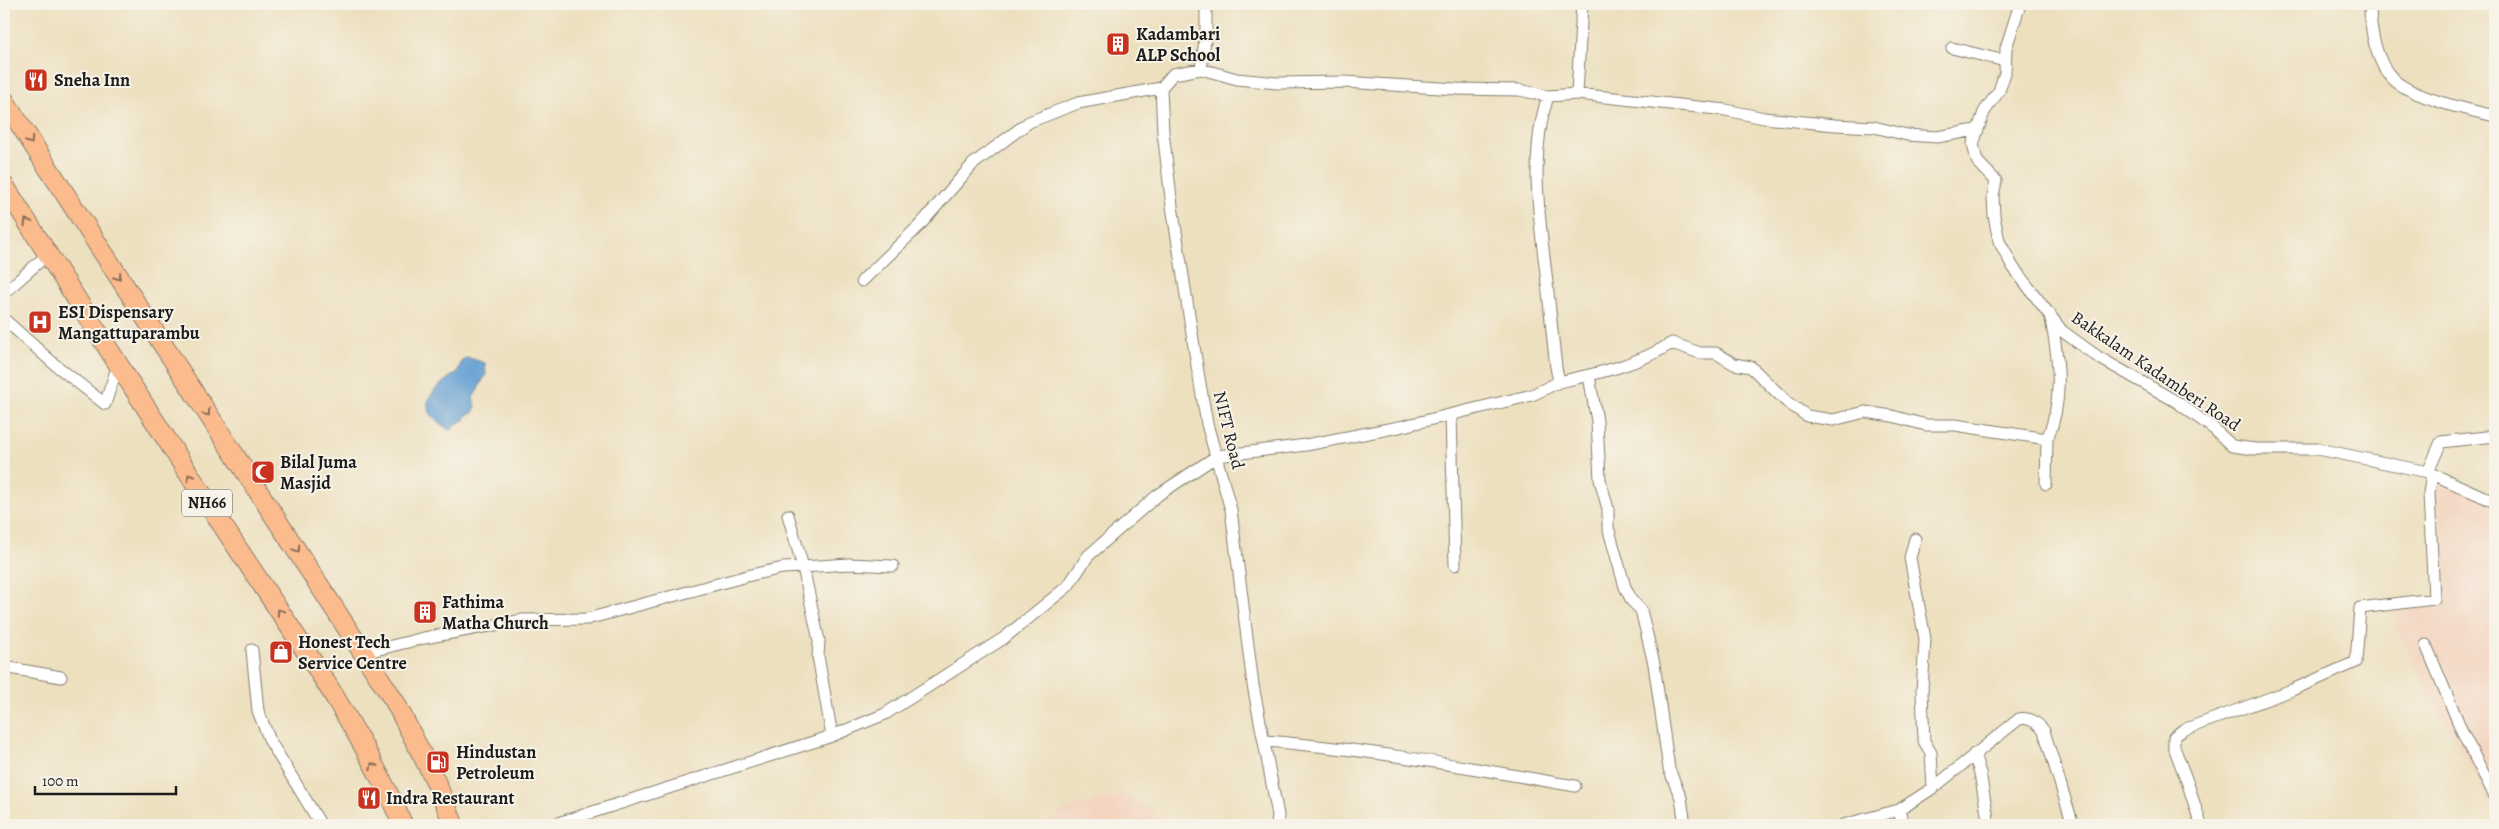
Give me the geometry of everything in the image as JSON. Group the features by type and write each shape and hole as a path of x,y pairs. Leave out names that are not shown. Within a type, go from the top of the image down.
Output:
{"highway":[{"name":"NH66","path":"4,100 395,702 417,742 454,825"},
{"name":"NH66","path":"4,185 118,365 330,687 403,825"}],"street":[{"path":"1201,69 1206,33 1206,4"},
{"path":"1577,94 1582,4"},
{"name":"Bakkalam Kadamberi Road","path":"2020,4 2006,48 2005,73 1999,91 1984,112 1976,130 1973,144 1977,161 1996,181 1993,196 1994,216 2000,240 2014,267 2062,331 2091,352 2176,402 2214,429 2232,446 2255,449 2318,449 2430,474 2495,502"},
{"path":"2370,4 2370,25 2378,51 2384,66 2394,80 2445,104 2495,116"},
{"path":"1952,48 2005,61"},
{"path":"862,282 920,225 973,164 1030,122 1078,103 1161,88 1173,74 1201,69 1237,79 1277,83 1344,82 1456,89 1519,90 1548,96 1577,94 1726,110 1764,118 1874,127 1907,136 1937,137 1976,130"},
{"name":"NIFT Road","path":"1161,88 1163,132 1172,206 1198,372 1207,424 1231,510 1253,685 1278,815 1277,825"},
{"path":"1548,96 1540,121 1536,151 1538,210 1556,367 1560,382"},
{"path":"4,293 48,254"},
{"path":"2046,484 2047,439 2054,423 2060,378 2050,314"},
{"path":"4,319 53,363 105,404 118,365"},
{"path":"552,825 832,736 885,714 1004,638 1068,586 1088,556 1158,495 1216,456 1263,452 1350,438 1451,415 1532,394 1560,382 1627,366 1654,354 1672,343 1700,353 1716,353 1734,364 1751,367 1787,402 1807,416 1833,420 1865,412 1892,416 1926,425 1955,425 2047,439"},
{"path":"1589,376 1597,421 1600,480 1608,509 1608,526 1626,587 1632,601 1641,610 1654,664 1669,769 1681,798 1685,825"},
{"path":"1451,415 1455,565"},
{"path":"2201,825 2174,747 2174,737 2183,730 2292,690 2356,662 2360,608 2434,599 2429,493 2430,474 2441,442 2495,436"},
{"path":"788,515 803,567 819,641 818,656 832,736"},
{"path":"1915,539 1910,558 1925,639 1922,692 1924,741 1931,753 1934,788"},
{"path":"363,653 424,638 523,620 587,619 783,568 849,564 893,566"},
{"path":"2426,645 2464,736 2495,796"},
{"path":"252,650 258,711 270,741 321,825"},
{"path":"4,667 61,677"},
{"path":"1843,825 1899,810 1934,788 2019,719 2026,718 2039,724 2044,731 2073,825"},
{"path":"1264,741 1309,744 1417,758 1575,786"},
{"path":"1974,754 1980,773 1989,825"},
{"path":"1899,810 1903,825"}],"shaded area":[{"path":"2435,485 2470,494 2495,508 2495,811 2423,684 2399,633 2392,610 2447,604 2441,524"},
{"path":"1126,794 1154,812 1165,825 1044,825 1065,809"}],"water":[{"path":"469,358 485,363 486,374 473,398 476,406 473,413 466,415 465,420 456,424 450,431 431,415 428,403 433,393 457,373 463,359"}],"place":[{"name":"Kadambari ALP School","path":"1118,44"},
{"name":"Sneha Inn","path":"36,80"},
{"name":"ESI Dispensary Mangattuparambu","path":"40,322"},
{"name":"Bilal Juma Masjid","path":"263,472"},
{"name":"Fathima Matha Church","path":"425,612"},
{"name":"Honest Tech Service Centre","path":"281,652"},
{"name":"Hindustan Petroleum","path":"438,762"},
{"name":"Indra Restaurant","path":"369,798"}]}
